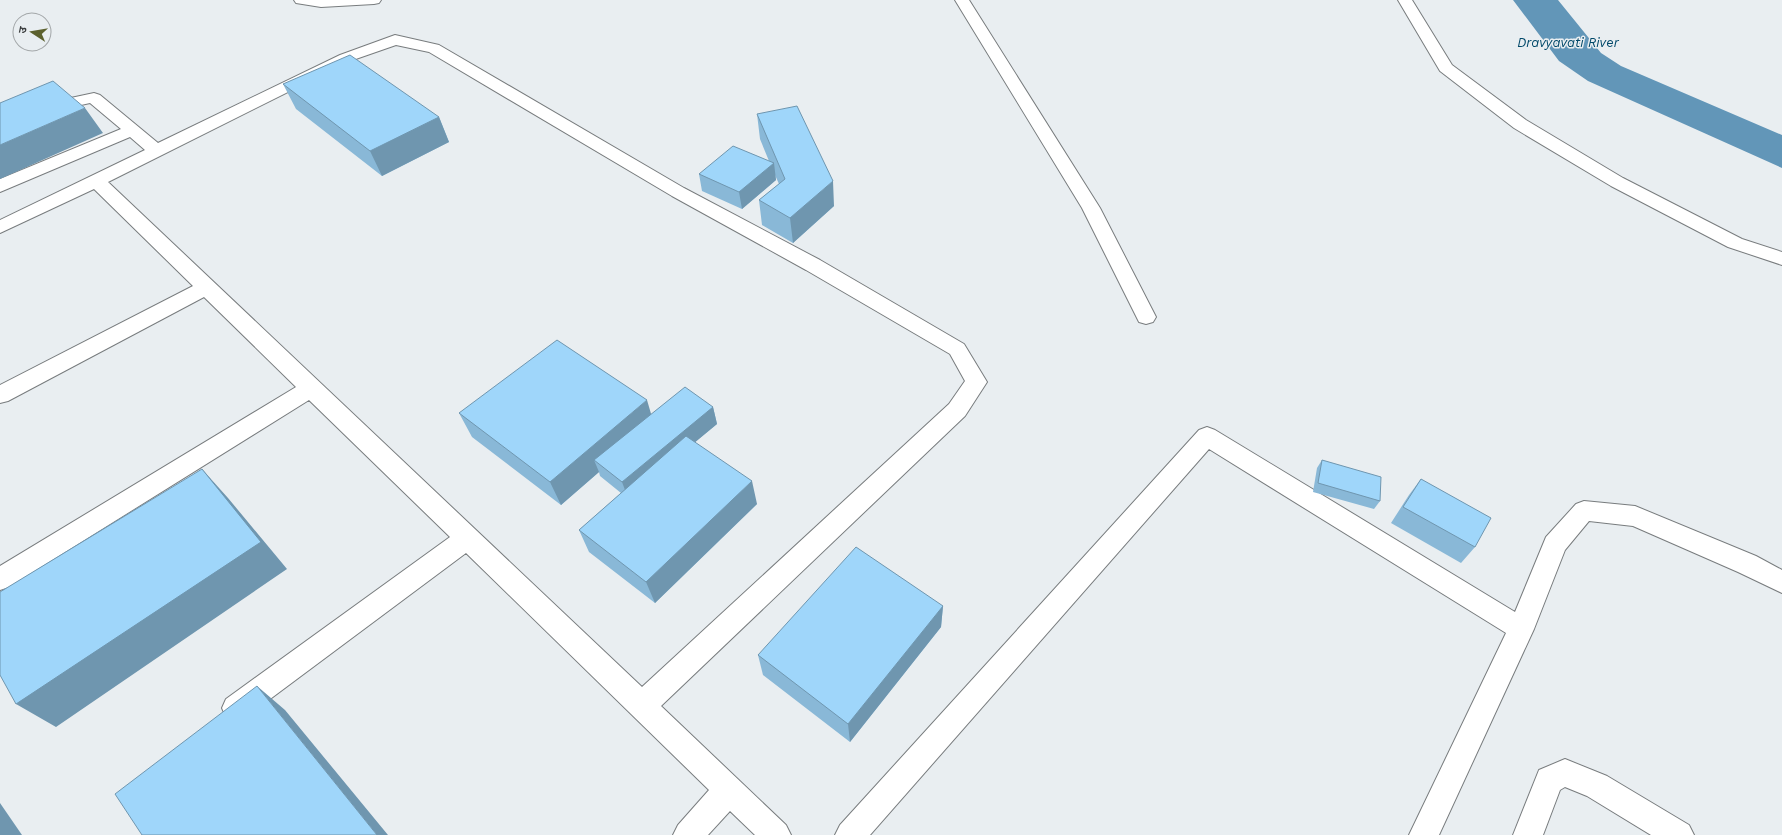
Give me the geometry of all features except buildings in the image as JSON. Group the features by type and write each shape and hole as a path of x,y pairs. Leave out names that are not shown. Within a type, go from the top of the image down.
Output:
{"street":[{"path":"301,0 321,3 374,0"},
{"path":"962,0 1091,208 1146,317"},
{"path":"1405,0 1446,68 1520,124 1617,182 1728,240 1782,258"},
{"path":"0,227 157,152 345,58 395,40 434,48 678,192 813,265 957,349 976,382 956,410 641,706"},
{"path":"0,129 62,104 82,99 94,98 157,152"},
{"path":"0,186 132,130"},
{"path":"96,181 776,835"},
{"path":"0,395 206,287"},
{"path":"0,579 311,388"},
{"path":"850,835 1207,436 1522,629"},
{"path":"1424,835 1522,629 1555,544 1584,511 1635,516 1747,564 1782,582"},
{"path":"214,723 467,538"},
{"path":"1528,835 1549,780 1565,773 1597,786 1679,835"},
{"path":"688,835 729,790"}],"water":[{"name":"Dravyavati River","path":"1513,0 1558,0 1601,53 1621,66 1782,135 1782,168 1588,81 1559,61"}]}
